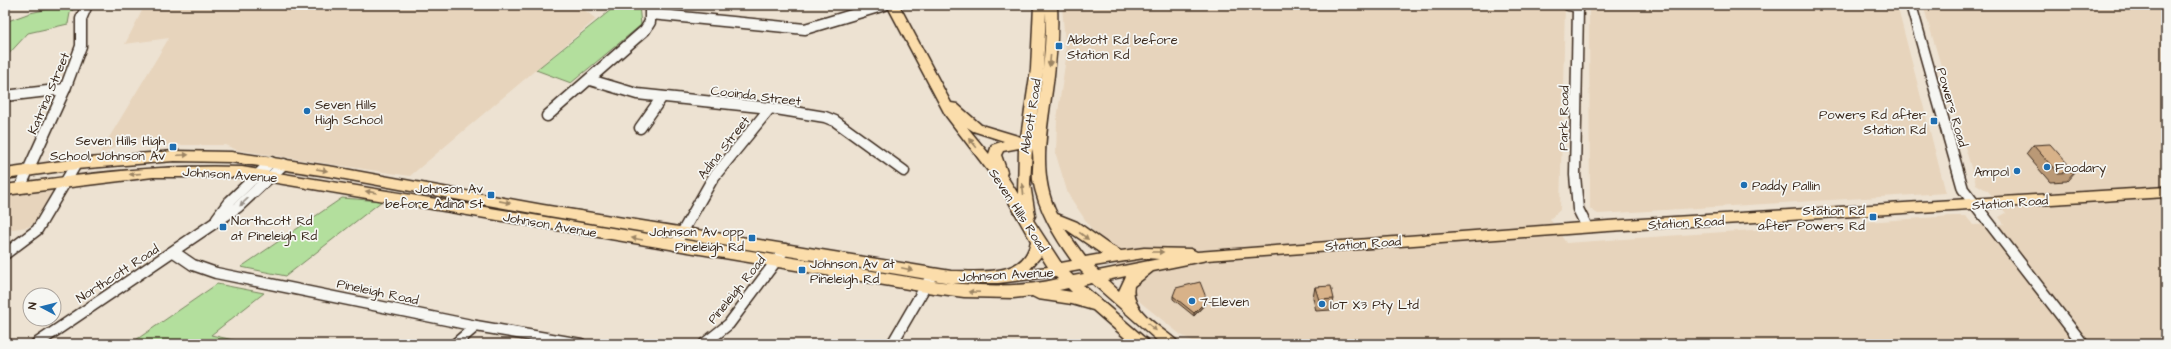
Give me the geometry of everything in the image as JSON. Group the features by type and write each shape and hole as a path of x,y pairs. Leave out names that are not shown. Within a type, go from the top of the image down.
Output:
{"main road":[{"name":"Seven Hills Road","path":"893,5 950,113 1006,185 1038,241 1059,271 1142,344"},
{"name":"Abbott Road","path":"1030,227 1022,177 1035,90 1040,39 1040,5"},
{"name":"Abbott Road","path":"1051,5 1052,48 1039,147 1040,185 1051,217"},
{"name":"Seven Hills Road","path":"943,98 977,128 1039,147"},
{"path":"1006,185 995,151 1004,145 1026,144"},
{"name":"Johnson Avenue","path":"5,174 76,164 196,155 277,163 868,262 964,291 1013,292 1094,277"},
{"name":"Johnson Avenue","path":"5,190 66,180 177,170 265,175 675,245 776,261 929,281 998,277 1059,271 1082,265"},
{"name":"Station Road","path":"1094,277 1207,255 1587,227 2166,192"},
{"name":"Seven Hills Road","path":"1051,217 1062,238 1082,265 1171,344"},
{"path":"1051,217 1072,226 1103,248 1119,256"},
{"path":"998,277 1021,268 1033,260 1038,241"},
{"name":"Station Road","path":"1082,265 1119,256 1144,253 1172,252 1207,255"},
{"path":"1133,311 1126,296 1126,285 1135,275 1158,264"},
{"path":"1013,292 1060,295 1073,298 1105,311"}],"street":[{"name":"Katrina Street","path":"20,188 65,89 81,46 81,19 87,5"},
{"path":"547,116 590,80 645,30 650,22 650,9 809,29 885,5"},
{"name":"Park Road","path":"1568,5 1578,7 1575,174 1578,209 1587,227"},
{"name":"Powers Road","path":"1910,5 1960,183 1973,204 2082,344"},
{"name":"Cooinda Street","path":"590,80 622,90 662,97 770,108 825,117 835,121 904,171"},
{"path":"5,96 65,89"},
{"path":"640,128 662,97"},
{"name":"Adina Street","path":"675,245 713,178 770,108"},
{"name":"Northcott Road","path":"36,344 174,252 238,207 277,163"},
{"path":"5,254 37,230 76,164"},
{"name":"Pineleigh Road","path":"704,344 729,324 785,248"},
{"name":"Pineleigh Road","path":"174,252 193,265 216,273 476,326 581,344"},
{"path":"892,344 929,281"},
{"path":"455,344 476,326"}],"shaded area":[{"name":"Seven Hills High School","path":"145,5 578,5 596,19 410,176 237,150 225,145 164,145 148,137 131,138 98,156 169,38 125,44"},
{"path":"1062,5 1565,5 1560,210 1550,219 1566,243 1952,216 1966,216 1973,225 2004,224 1999,217 2006,213 1988,191 1976,184 1923,5 2166,5 2166,344 1198,344 1181,335 1140,302 1068,194 1056,155 1057,119 1066,58"},
{"path":"1589,5 1897,5 1946,193 1598,214 1590,209"},
{"path":"47,189 53,190 34,223 28,227 5,230 5,195"}],"green space":[{"path":"67,5 77,5 70,13 68,24 28,33 5,58 5,23 30,13"},
{"path":"617,5 639,5 641,25 571,83 536,70"},
{"path":"342,198 382,201 286,276 241,267"},
{"path":"217,284 264,293 211,335 251,344 130,344"}],"building":[{"path":"2050,144 2075,172 2058,173 2033,145"},
{"name":"7-Eleven","path":"1200,282 1207,300 1194,313 1173,296 1176,288"},
{"path":"1331,286 1334,299 1319,300 1315,287"}],"place":[{"name":"Abbott Rd before Station Rd","path":"1059,46"},
{"name":"Seven Hills High School","path":"307,111"},
{"name":"Powers Rd after Station Rd","path":"1934,121"},
{"name":"Seven Hills High School, Johnson Av","path":"173,147"},
{"name":"Foodary","path":"2047,167"},
{"name":"Ampol","path":"2017,171"},
{"name":"Paddy Pallin","path":"1744,185"},
{"name":"Johnson Av before Adina St","path":"491,195"},
{"name":"Station Rd after Powers Rd","path":"1873,217"},
{"name":"Northcott Rd at Pineleigh Rd","path":"223,227"},
{"name":"Johnson Av opp Pineleigh Rd","path":"752,238"},
{"name":"Johnson Av at Pineleigh Rd","path":"802,270"},
{"name":"7-Eleven","path":"1192,301"},
{"name":"IoT X3 Pty Ltd","path":"1322,304"}]}
